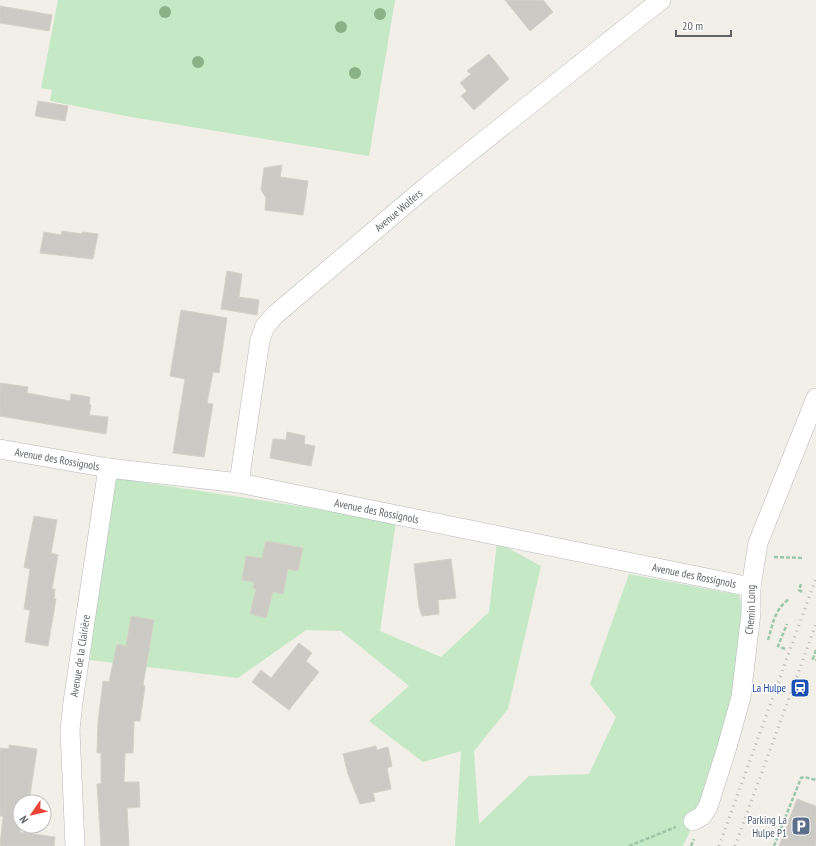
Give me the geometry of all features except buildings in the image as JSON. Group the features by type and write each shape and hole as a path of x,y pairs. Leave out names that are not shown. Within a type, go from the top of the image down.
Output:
{"street":[{"name":"Avenue Wolfers","path":"239,484 260,340 265,326 276,314 426,187 661,0"},
{"name":"Chemin Long","path":"693,821 702,816 708,807 741,697 751,612 751,587 758,543 816,398"},
{"name":"Avenue des Rossignols","path":"0,449 108,468 239,484 751,587"},
{"name":"Avenue de la Clairière","path":"75,846 71,722 108,468"}],"path":[{"path":"756,557 804,558"},
{"path":"801,584 799,590 804,593"},
{"path":"784,649 778,646 786,624"},
{"path":"816,650 813,658 816,660"},
{"path":"774,846 801,778 816,780"},
{"path":"629,846 693,821"}],"green space":[{"path":"58,0 395,0 369,156 131,117 50,101 52,90 41,88"},
{"path":"108,477 396,521 380,631 441,657 489,612 497,542 541,566 508,709 474,751 479,824 529,776 589,774 616,717 590,684 629,574 739,595 745,617 726,755 683,846 455,846 461,751 423,762 369,721 409,686 341,631 306,630 238,678 90,660"}],"railway":[{"path":"719,846 816,578"},
{"path":"735,846 816,624"}],"place":[{"name":"La Hulpe","path":"800,688"},
{"name":"Parking La Hulpe P1","path":"801,826"}]}
